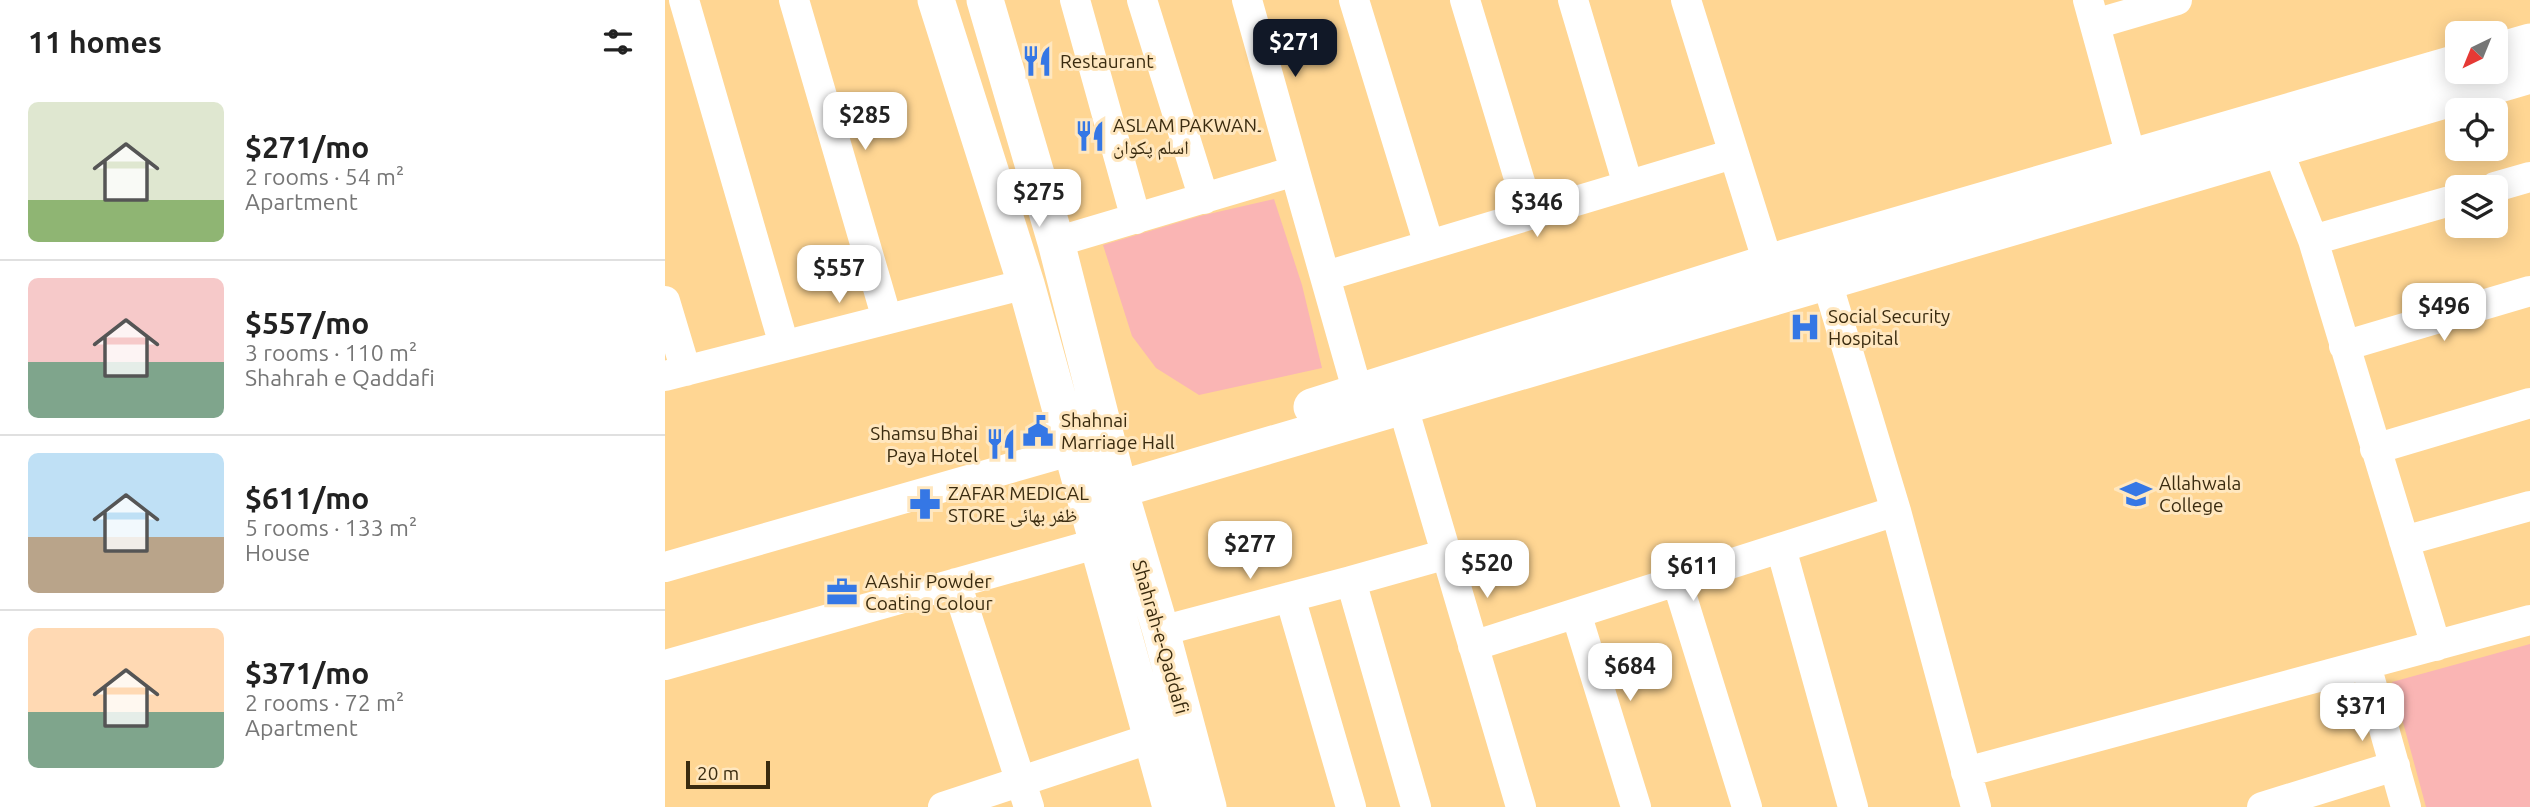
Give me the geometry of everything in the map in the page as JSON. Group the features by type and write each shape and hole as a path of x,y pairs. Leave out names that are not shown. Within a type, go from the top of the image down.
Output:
{"main road":[{"path":"936,0 1026,284 1094,476"},
{"path":"985,0 1056,242 1094,476"},
{"path":"2508,48 2530,42"},
{"path":"1094,476 1358,393 1773,279 2136,174 2445,67"},
{"path":"2136,174 2278,150 2530,75"},
{"path":"1094,476 1403,407 1773,279"},
{"name":"Shahrah-e-Qaddafi","path":"1094,476 1099,543 1171,807"},
{"name":"Shahrah-e-Qaddafi","path":"1094,476 1161,631 1208,807"}],"street":[{"path":"684,0 784,345"},
{"path":"794,0 887,319"},
{"path":"1075,0 1136,219"},
{"path":"1142,0 1204,198"},
{"path":"1247,0 1358,393"},
{"path":"1354,0 1429,245"},
{"path":"1465,0 1529,215"},
{"path":"1573,0 1628,185"},
{"path":"1686,0 1773,279"},
{"path":"2136,174 2092,12 2178,0"},
{"path":"2278,150 2313,240 2436,646"},
{"path":"1326,276 1733,154"},
{"path":"1056,242 1295,172"},
{"path":"2508,183 2530,177"},
{"path":"2313,240 2445,202"},
{"path":"1822,264 1896,511 1976,807"},
{"path":"665,301 676,373 1026,284"},
{"path":"2344,346 2530,291"},
{"path":"2375,449 2530,403"},
{"path":"1403,407 1521,807"},
{"path":"665,567 1094,476"},
{"path":"2404,541 2530,506"},
{"path":"1473,646 1896,511"},
{"path":"665,664 1099,543"},
{"path":"1781,548 1853,807"},
{"path":"1161,631 1447,554"},
{"path":"1351,581 1416,807"},
{"path":"1677,581 1747,807"},
{"path":"956,583 1024,794"},
{"path":"1290,597 1351,807"},
{"path":"1576,614 1636,807"},
{"path":"1966,772 2530,620"},
{"path":"2366,665 2406,807"},
{"path":"958,805 1024,794 1152,738"},
{"path":"2262,807 2395,766"}],"shaded area":[{"path":"1274,199 1302,285 1322,368 1199,395 1156,368 1132,336 1103,245 1200,216"},
{"path":"2530,644 2530,807 2426,807 2392,682"}],"place":[{"name":"Restaurant","path":"1037,61"},
{"name":"ASLAM PAKWAN۔ اسلم پکوان","path":"1090,136"},
{"name":"Social Security Hospital","path":"1805,327"},
{"name":"Shahnai Marriage Hall","path":"1038,431"},
{"name":"Shamsu Bhai Paya Hotel","path":"1001,444"},
{"name":"Allahwala College","path":"2136,494"},
{"name":"ZAFAR MEDICAL STORE ظفر بھائی","path":"925,504"},
{"name":"AAshir Powder Coating Colour","path":"842,592"}]}
